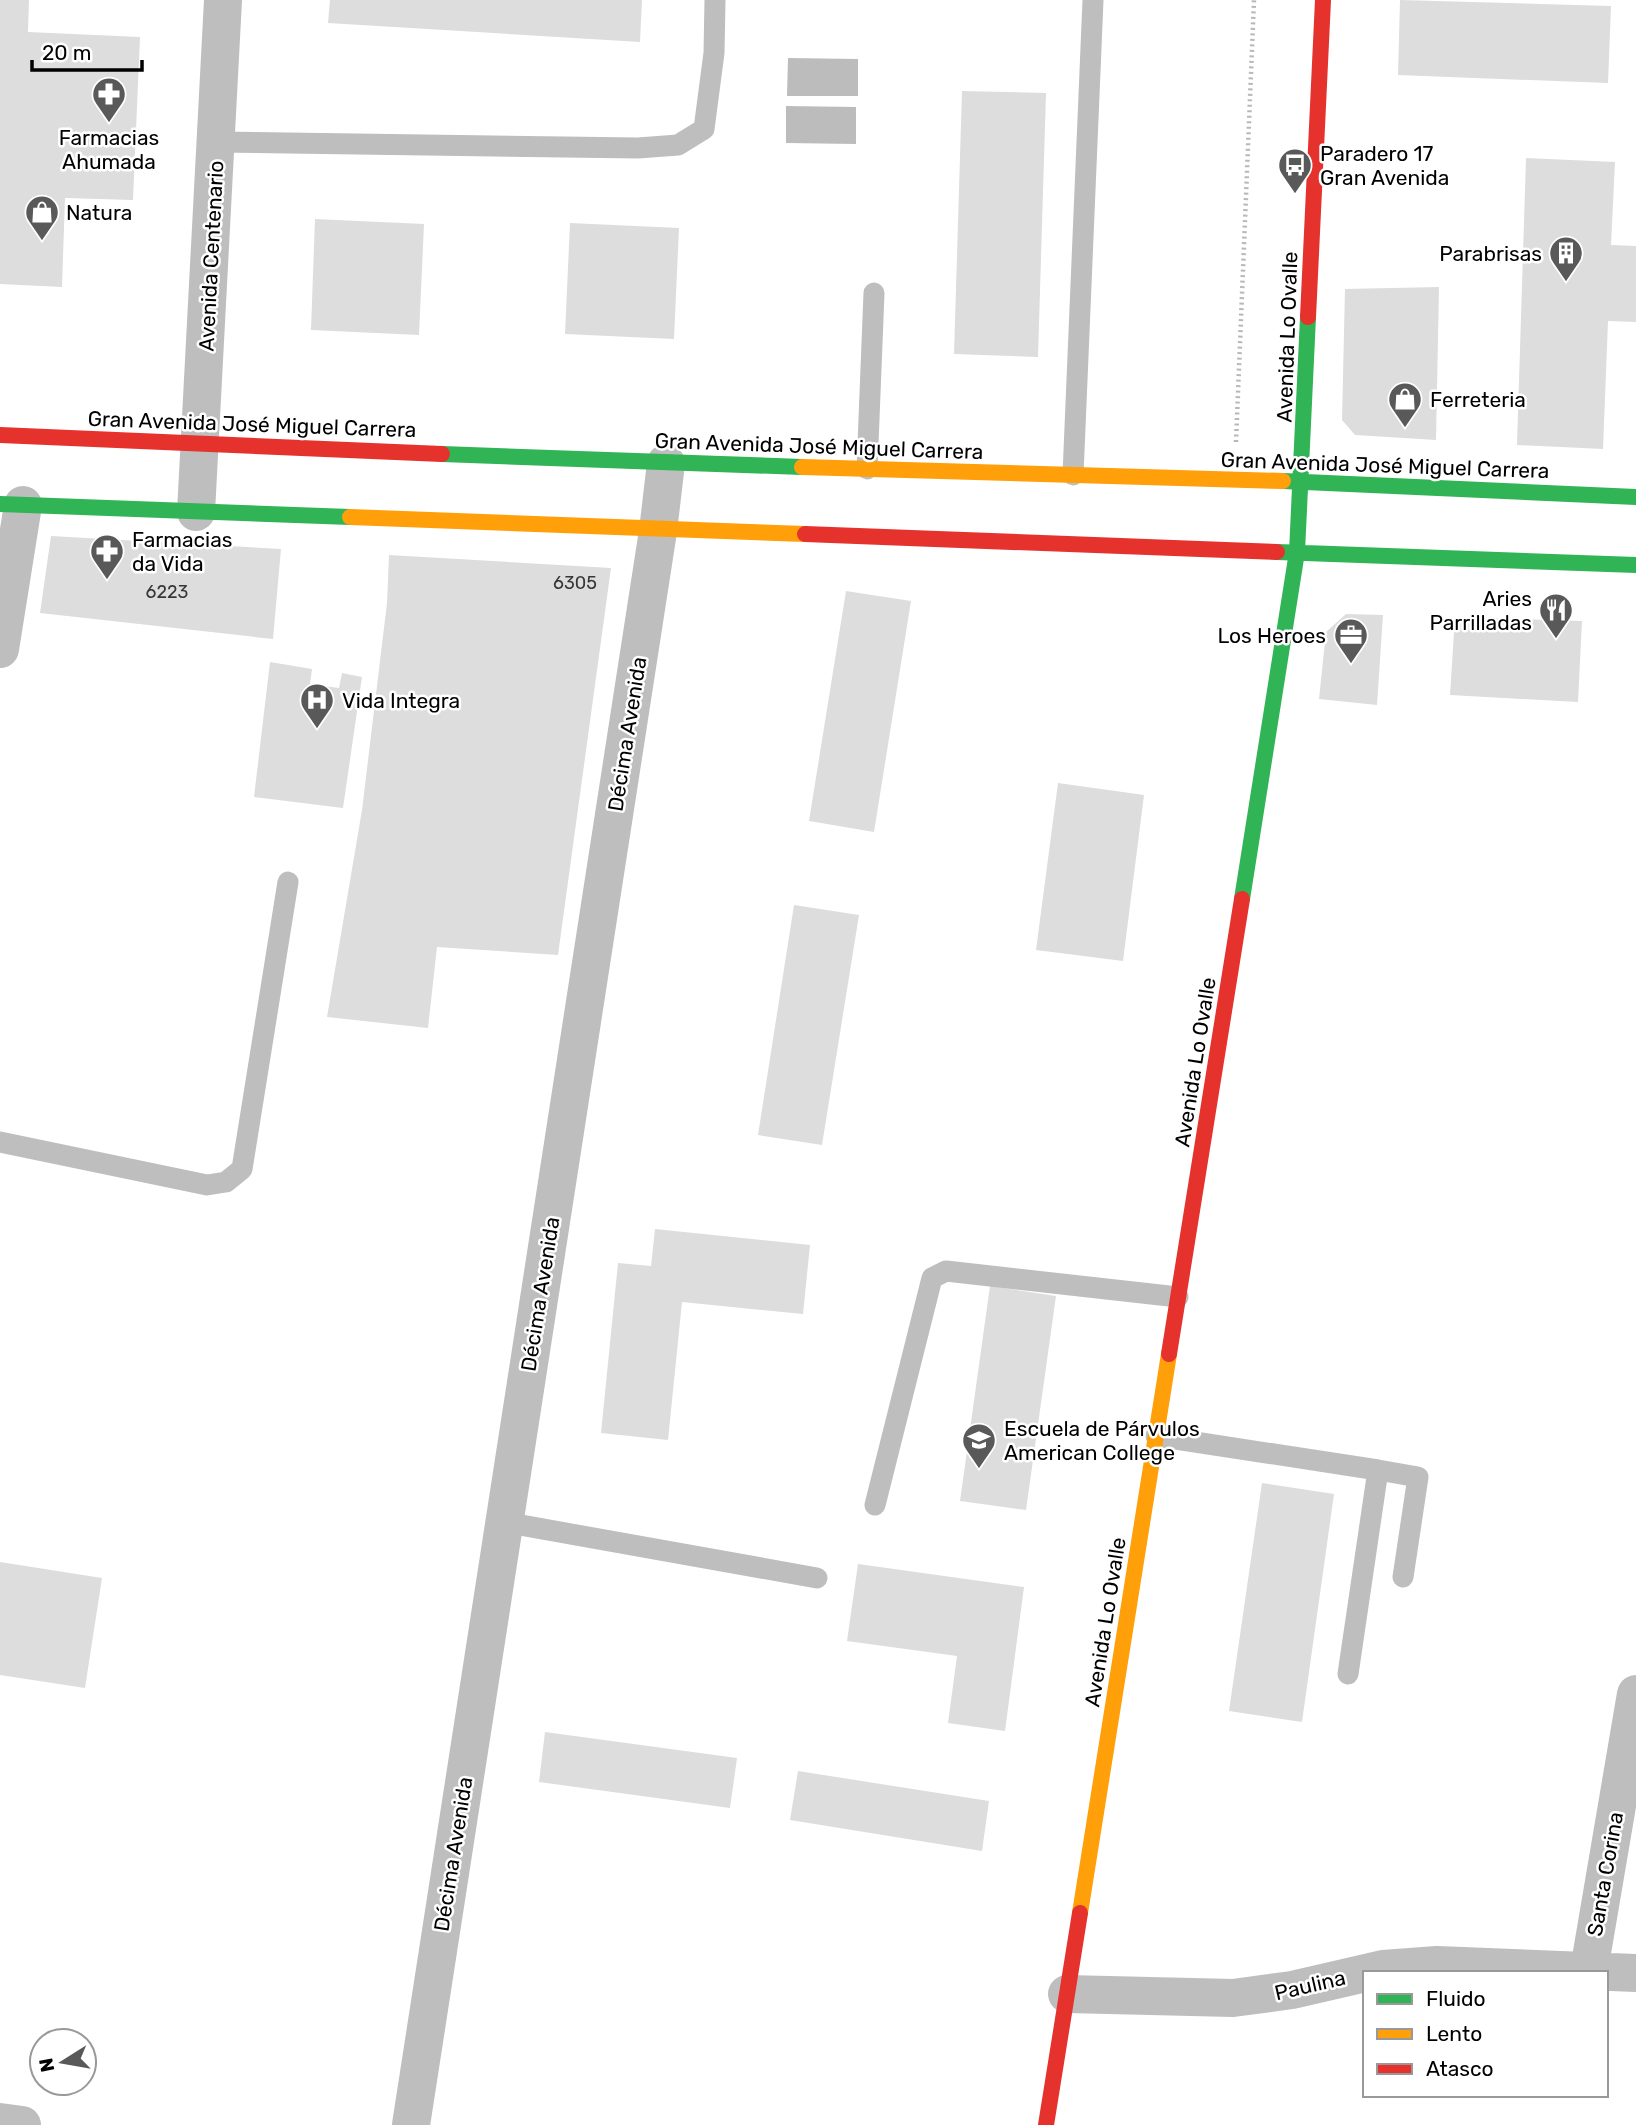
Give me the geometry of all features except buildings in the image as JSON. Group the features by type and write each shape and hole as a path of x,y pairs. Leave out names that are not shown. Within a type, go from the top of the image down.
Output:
{"main road":[{"name":"Avenida Lo Ovalle","path":"1046,2125 1297,552 1323,0"},
{"name":"Gran Avenida José Miguel Carrera","path":"0,435 666,463 1302,482 1636,497"},
{"path":"12,505 658,531 1636,565"}],"street":[{"name":"Avenida Centenario","path":"196,512 202,442 223,0"},
{"name":"Décima Avenida","path":"411,2125 658,531 666,463"},
{"path":"0,649 12,505"},
{"name":"Santa Corina","path":"1589,1970 1636,1694"},
{"name":"Paulina","path":"1378,1971 1410,1966 1605,1971"},
{"name":"Paulina","path":"1608,1971 1636,1973"},
{"name":"Paulina","path":"1067,1994 1233,1998 1292,1990 1363,1973"},
{"path":"0,2122 22,2125"}],"lane":[{"path":"216,142 638,148 678,145 704,129 714,53 715,0"},
{"path":"1073,475 1093,0"},
{"path":"867,469 874,293"},
{"path":"0,1142 207,1185 226,1182 242,1169 288,882"},
{"path":"875,1505 932,1278 946,1271 1178,1297"},
{"path":"1156,1436 1418,1477 1403,1577"},
{"path":"1348,1674 1378,1470"},
{"path":"504,1522 817,1578"}],"path":[{"path":"1236,456 1254,0"}],"shaded area":[{"path":"788,58 858,59 858,96 787,96"},
{"path":"786,106 856,107 856,144 786,143"}],"traffic: fast":[{"path":"1242,899 1297,552 1308,317"},
{"path":"442,454 802,467"},
{"path":"1283,481 1636,497"},
{"path":"0,504 350,517"},
{"path":"1277,552 1636,565"}],"traffic: slow":[{"path":"802,467 1283,481"},
{"path":"350,517 805,534"},
{"path":"1080,1913 1169,1354"}],"traffic: jam":[{"path":"1308,317 1323,0"},
{"path":"0,435 442,454"},
{"path":"805,534 1277,552"},
{"path":"1169,1354 1242,899"},
{"path":"1046,2125 1080,1913"}],"place":[{"name":"Farmacias Ahumada","path":"109,124"},
{"name":"Paradero 17 Gran Avenida","path":"1295,195"},
{"name":"Natura","path":"42,242"},
{"name":"Parabrisas","path":"1566,283"},
{"name":"Ferreteria","path":"1405,429"},
{"name":"Farmacias da Vida","path":"107,581"},
{"name":"Aries Parrilladas","path":"1556,640"},
{"name":"Los Heroes","path":"1351,665"},
{"name":"Vida Integra","path":"317,730"},
{"name":"Escuela de Párvulos American College","path":"979,1470"}]}
